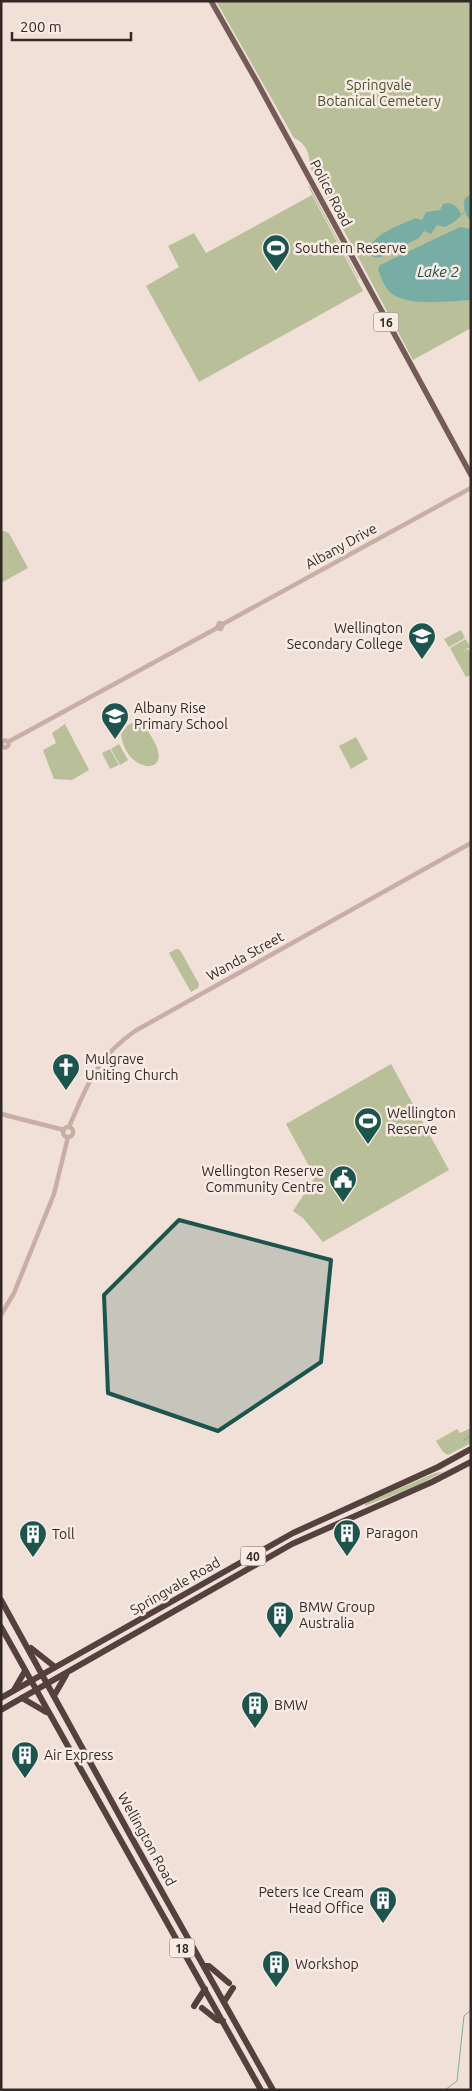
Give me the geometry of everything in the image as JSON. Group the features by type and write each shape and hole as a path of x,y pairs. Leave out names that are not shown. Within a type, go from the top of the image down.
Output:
{"highway":[{"name":"Springvale Road","path":"1,1698 290,1535 438,1467 471,1449"},
{"name":"Springvale Road","path":"1,1710 279,1551 471,1462"},
{"path":"353,1505 359,1515"},
{"name":"Wellington Road","path":"1,1600 55,1694 112,1803 273,2090"},
{"name":"Wellington Road","path":"1,1627 261,2090"},
{"path":"26,1644 55,1667"},
{"path":"13,1691 25,1670"},
{"path":"55,1694 68,1672"},
{"path":"22,1698 49,1714"},
{"path":"204,1966 209,1966 231,1985 224,2002"},
{"path":"194,2006 205,1989"},
{"path":"202,2008 217,2020 223,2021"}],"main road":[{"name":"Police Road","path":"211,1 471,475"}],"street":[{"name":"Albany Drive","path":"2,746 7,748 8,742 216,628 218,623 223,624 471,488"},
{"name":"Wanda Street","path":"69,1127 82,1093 94,1072 111,1051 129,1035 471,843"},
{"path":"1,1114 64,1130 69,1127 73,1131 71,1136 68,1136 54,1194 14,1293 1,1315"},
{"path":"64,1130 65,1135 68,1136"}],"highlighted area":[{"path":"179,1220 331,1260 321,1362 218,1431 108,1393 104,1295"}],"green space":[{"name":"Springvale Botanical Cemetery","path":"216,1 471,1 471,328 413,360 310,167 306,150 302,143 294,138"},
{"path":"308,186 310,187 359,279 358,279"},
{"name":"Southern Reserve","path":"312,195 363,291 199,382 146,286 179,267 168,246 194,233 206,253"},
{"path":"1,530 9,533 28,568 1,583"},
{"path":"461,630 465,638 449,647 444,639"},
{"path":"466,639 470,647 461,652 468,649 471,654 471,675 466,677 450,648"},
{"path":"134,722 146,729 158,749 158,759 155,764 148,766 140,764 132,758 125,748 121,734 128,725"},
{"path":"65,724 89,770 72,780 54,779 43,750 56,743 52,733"},
{"path":"356,737 368,759 351,769 339,746"},
{"path":"119,744 128,760 120,765 111,749"},
{"path":"110,749 119,765 110,769 102,753"},
{"path":"176,949 180,950 199,984 198,988 191,992 169,953"},
{"name":"Wellington Reserve","path":"391,1064 449,1170 323,1242 303,1218 293,1211 315,1177 286,1124"},
{"path":"471,1428 471,1443 448,1455 443,1452 436,1441 457,1429 460,1433"},
{"path":"443,1472 414,1487 365,1506 368,1502 435,1473"}],"water":[{"path":"471,195 471,221 465,213 464,205 465,198"},
{"path":"448,203 457,207 460,211 461,216 454,222 445,227 437,225 431,234 424,231 419,238 381,257 369,254 367,250 382,234 415,218 422,220 426,212 440,210 443,204"},
{"name":"Lake 2","path":"460,227 471,229 471,300 418,302 398,297 389,291 378,269 380,265"}],"waterway":[{"path":"464,1440 471,1436"},
{"path":"445,2090 457,2081 464,2016 471,2010"}],"place":[{"name":"Southern Reserve","path":"276,272"},
{"name":"Wellington Secondary College","path":"422,660"},
{"name":"Albany Rise Primary School","path":"115,740"},
{"name":"Mulgrave Uniting Church","path":"66,1091"},
{"name":"Wellington Reserve","path":"368,1145"},
{"name":"Wellington Reserve Community Centre","path":"343,1203"},
{"name":"Paragon","path":"347,1557"},
{"name":"Toll","path":"33,1558"},
{"name":"BMW Group Australia","path":"280,1639"},
{"name":"BMW","path":"255,1729"},
{"name":"Air Express","path":"25,1779"},
{"name":"Peters Ice Cream Head Office","path":"383,1924"},
{"name":"Workshop","path":"276,1988"}]}
